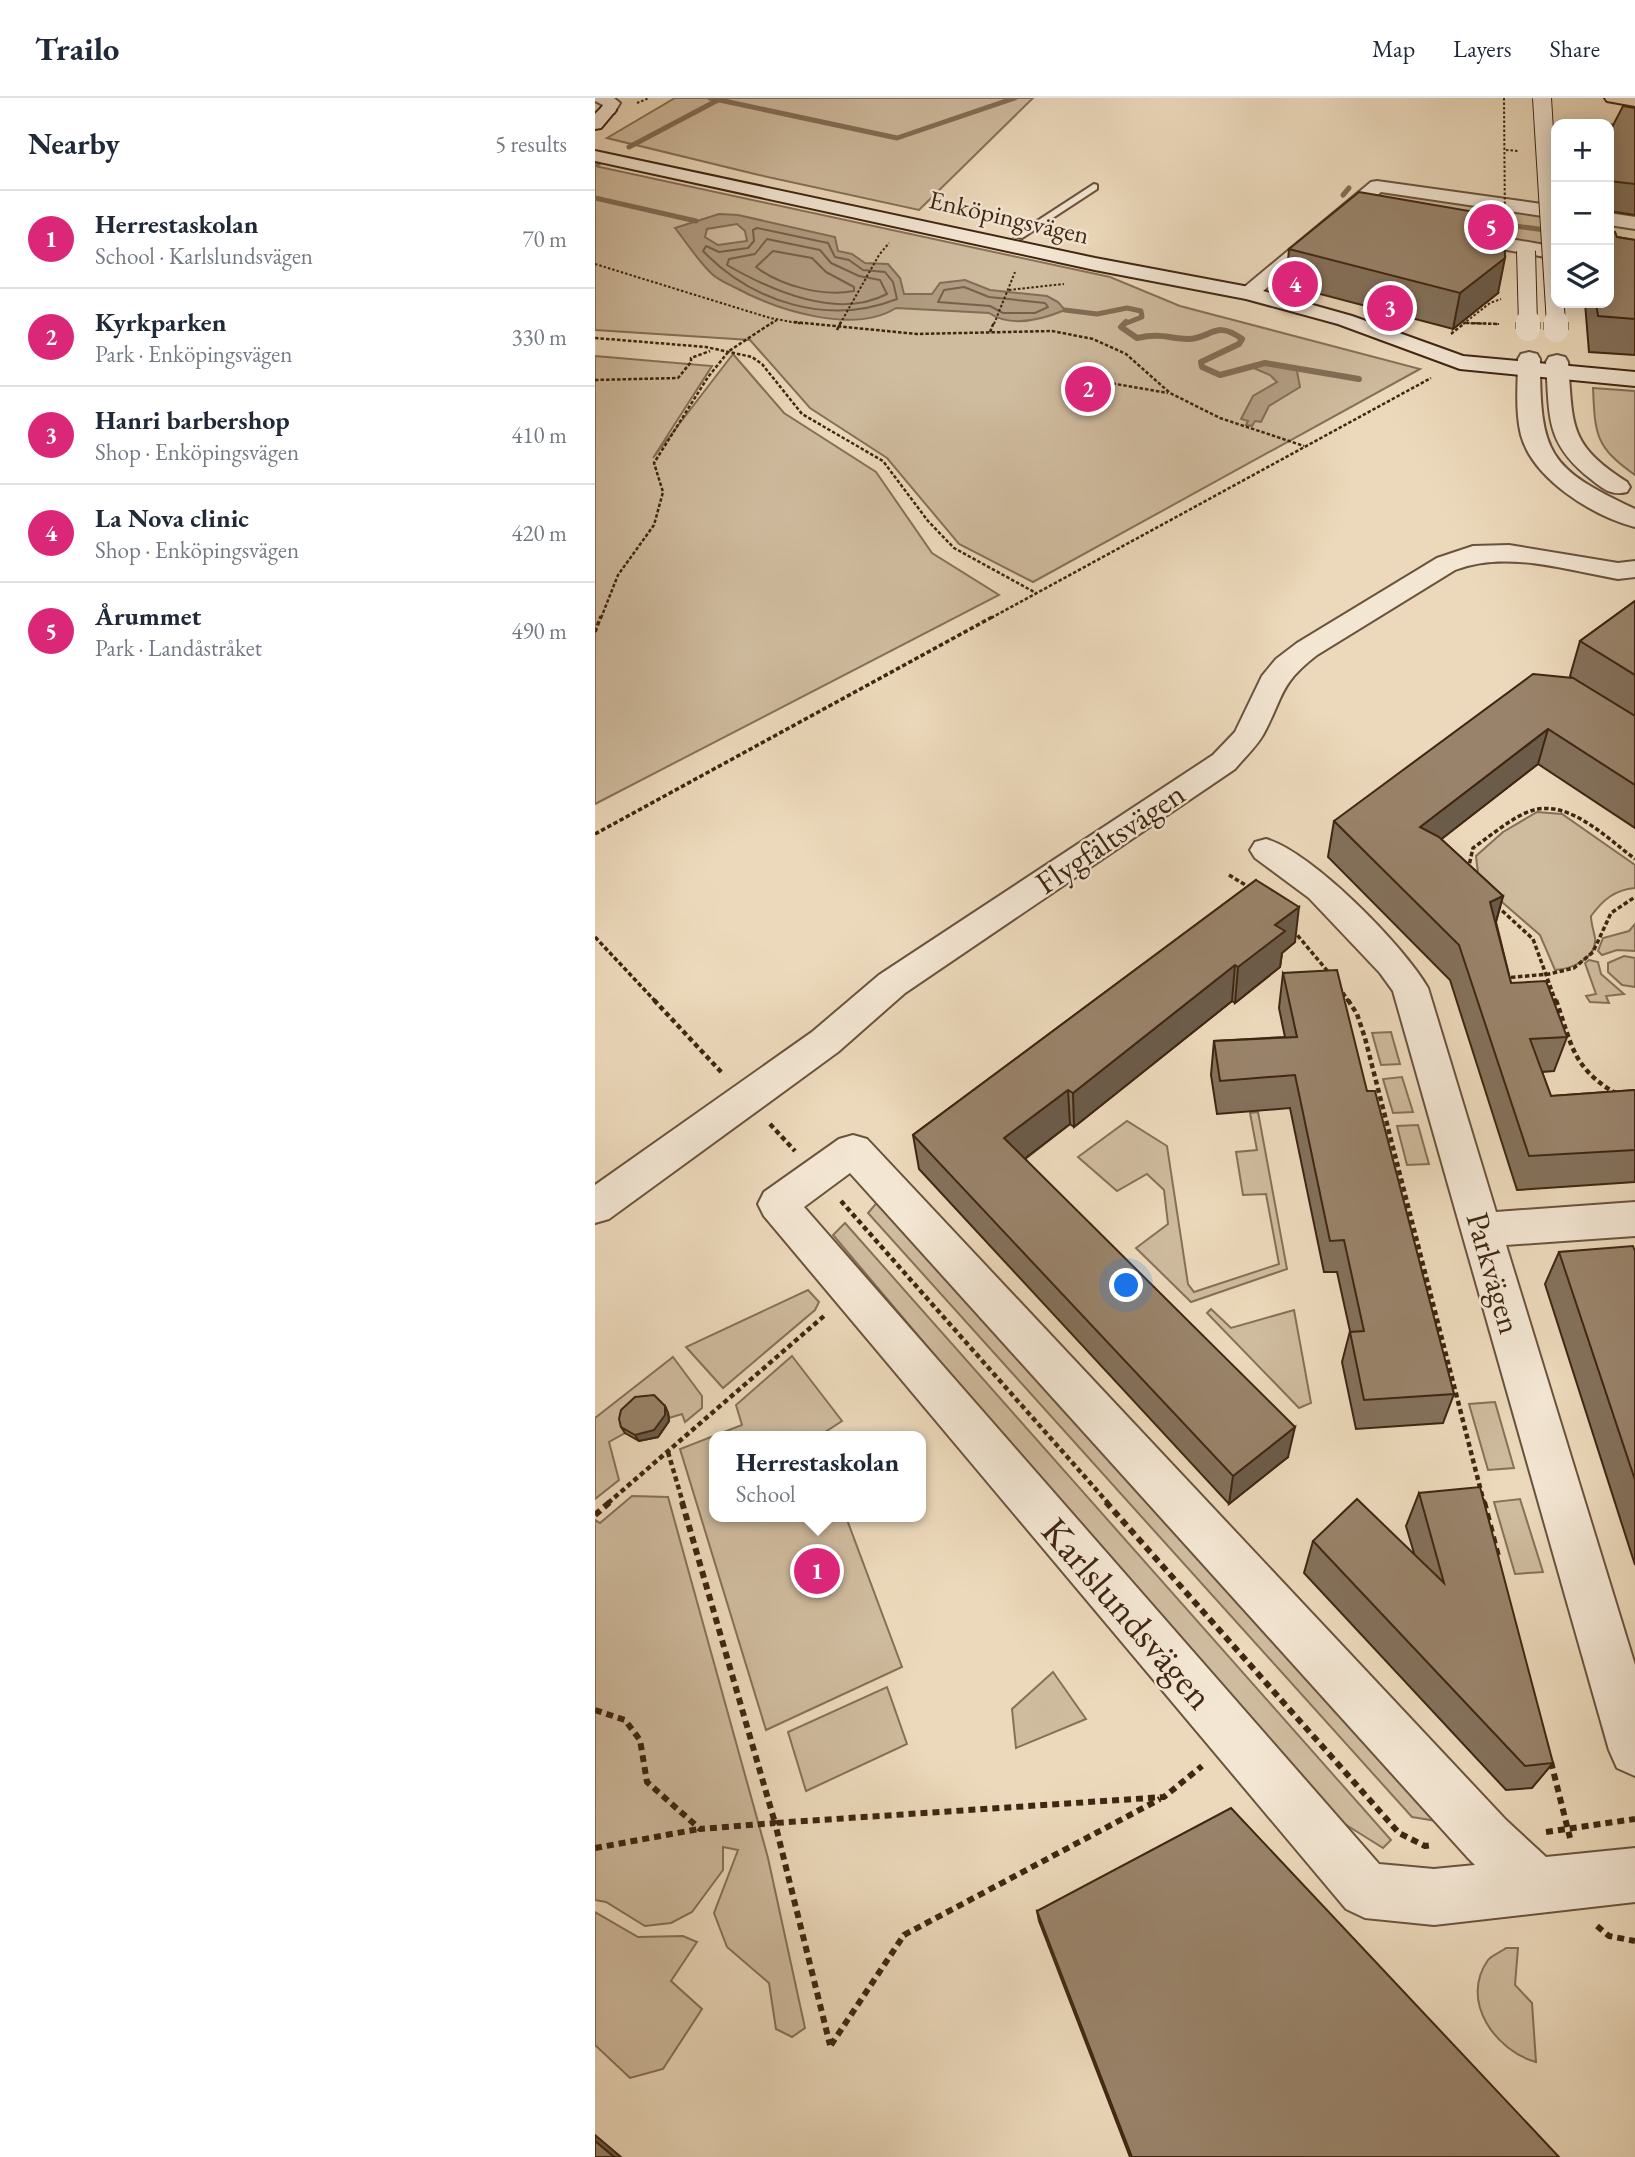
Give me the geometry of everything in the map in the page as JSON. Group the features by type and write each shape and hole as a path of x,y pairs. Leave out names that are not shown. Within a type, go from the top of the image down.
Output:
{"highway":[{"path":"1613,98 1635,101"}],"street":[{"path":"1542,98 1560,422 1569,441 1598,473 1635,497"},
{"path":"595,124 605,104"},
{"name":"Enköpingsvägen","path":"595,156 1095,264 1249,293 1345,320 1460,362 1635,368"},
{"path":"1249,293 1377,186 1521,198 1551,210"},
{"path":"1521,198 1531,428 1537,447 1553,469 1582,493 1635,519"},
{"path":"1342,215 1362,217"},
{"path":"1614,220 1635,222"},
{"path":"1434,231 1551,252"},
{"name":"Enköpingsvägen","path":"1558,367 1635,379"},
{"name":"Flygfältsvägen","path":"595,1208 825,1042 892,984 1224,762 1248,735 1272,682 1286,665 1431,571 1473,554 1509,552 1618,571 1635,569"},
{"name":"Parkvägen","path":"1266,850 1321,890 1392,964 1410,988 1635,1749"},
{"name":"Karlslundsvägen","path":"1537,1886 1487,1839 853,1150 778,1204 1365,1891 1434,1897 1537,1886 1635,1875"},
{"path":"1481,1230 1635,1219"}],"lane":[{"path":"1614,129 1635,132"},
{"path":"1019,236 1094,187"}],"path":[{"path":"1504,98 1504,242"},
{"path":"837,330 879,255"},
{"path":"595,264 777,320 837,330 917,334 1052,331 1093,339 1126,354 1170,393 1220,418 1305,447"},
{"path":"989,332 1009,290"},
{"path":"1505,297 1505,306"},
{"path":"1449,335 1490,303"},
{"path":"595,632 618,575 654,525 663,492 654,463 708,377 729,351 777,320"},
{"path":"1465,323 1486,324"},
{"path":"595,338 729,351 752,357 762,363 802,414 883,461 928,521 954,548 1037,593"},
{"path":"595,380 678,378 691,362 691,358 706,351 729,351"},
{"path":"595,834 1436,376"},
{"path":"1086,390 1110,383 1170,393"},
{"path":"1470,878 1467,865 1473,848 1531,810 1541,807 1564,809 1635,859"},
{"path":"1229,875 1260,895"},
{"path":"1492,979 1572,969 1591,956 1597,948 1602,924 1612,909 1635,897"},
{"path":"1496,905 1533,939 1577,1059 1592,1079 1611,1092 1623,1095"},
{"path":"1287,923 1333,977 1357,1014 1365,1038 1503,1574"},
{"path":"595,1515 828,1313"},
{"path":"668,1452 775,1823 830,2045 904,1936 1164,1797 1213,1756"},
{"path":"595,1710 625,1720 640,1740 647,1782 700,1829"},
{"path":"1547,1748 1568,1829 1635,1819"},
{"path":"595,1848 700,1829 1164,1797"}],"shaded area":[{"path":"675,98 1033,98 919,210 607,138"},
{"path":"595,166 1110,277 1180,306 1420,369 1033,582 959,544 887,458 810,408 750,340 595,330"},
{"path":"1384,190 1551,213 1551,248 1356,215"},
{"path":"733,354 784,413 876,472 932,553 999,595 595,804 595,356 712,366 653,458"},
{"path":"1593,388 1635,391 1635,475 1612,456 1600,438"},
{"path":"1537,812 1562,814 1635,865 1635,888 1610,897 1591,916 1595,938 1592,952 1575,965 1555,970 1540,935 1479,882 1476,856 1503,832"},
{"path":"1635,924 1635,951 1617,950 1602,955 1598,951 1603,938 1629,931"},
{"path":"1624,956 1635,958 1635,987 1622,985 1608,972 1608,963"},
{"path":"1589,960 1598,962 1601,974 1624,994 1606,996 1609,1003 1590,1002 1586,996 1596,994 1585,963"},
{"path":"1391,1032 1400,1064 1381,1065 1372,1033"},
{"path":"1402,1077 1413,1112 1393,1113 1383,1079"},
{"path":"1258,1112 1287,1269 1191,1302 1136,1248 1168,1224 1164,1190 1147,1174 1117,1191 1078,1157 1127,1121 1167,1146 1188,1284 1194,1292 1279,1264 1266,1194 1243,1195 1236,1152 1257,1150 1250,1113"},
{"path":"1418,1125 1429,1164 1407,1165 1397,1126"},
{"path":"880,1199 1449,1823 1412,1817 868,1213"},
{"path":"845,1223 1391,1840 1383,1848 1340,1821 1246,1723 833,1235"},
{"path":"808,1290 819,1302 815,1310 723,1388 686,1347"},
{"path":"1211,1309 1231,1328 1294,1310 1311,1403 1299,1408 1207,1313"},
{"path":"792,1356 842,1421 827,1431 726,1431 742,1425 736,1405"},
{"path":"673,1357 702,1396 702,1408 685,1422 682,1414 669,1418 668,1413 623,1425 625,1433 609,1442 619,1480 595,1499 595,1418"},
{"path":"1495,1402 1514,1468 1488,1470 1469,1404"},
{"path":"709,1438 709,1522 848,1522 902,1667 766,1730 680,1449"},
{"path":"632,1496 668,1497 768,1858 805,2028 792,2037 776,2029 769,1983 727,1947 714,1913 738,1850 723,1847 723,1870 692,1912 671,1923 645,1926 606,1902 595,1900 595,1520 600,1523"},
{"path":"1520,1499 1543,1572 1515,1574 1494,1502"},
{"path":"1053,1672 1086,1719 1016,1748 1012,1709"},
{"path":"887,1687 907,1744 806,1791 788,1732"},
{"path":"595,1912 638,1937 683,1936 697,1942 671,1981 702,2009 663,2069 630,2078 595,2045"},
{"path":"1506,1948 1518,1948 1515,1985 1532,2003 1536,2062 1521,2056 1496,2036 1480,2007 1480,1976 1488,1960"}],"water":[{"path":"719,214 738,215 835,237 838,251 852,254 865,263 888,264 900,278 904,294 932,294 940,283 965,280 990,290 1047,296 1065,310 1026,321 1007,320 989,313 896,308 878,316 859,319 815,316 772,304 717,278 675,228","holes":["737,224 745,231 747,241 718,245 705,237 707,229"]},
{"path":"1262,363 1292,367 1297,371 1300,387 1269,406 1261,422 1255,421 1252,426 1246,425 1248,421 1241,419 1253,396 1277,382 1270,375 1249,366"}],"building":[{"path":"1623,106 1635,108 1635,184 1614,182 1614,123"},
{"path":"1359,192 1504,217 1505,258 1460,293 1289,249"},
{"path":"1615,232 1617,237 1635,240 1635,319 1598,316 1597,308 1614,308"},
{"path":"1635,601 1635,675 1580,641"},
{"path":"1533,674 1573,678 1635,716 1635,785 1548,729 1420,827 1439,837 1503,896 1490,902 1511,983 1546,981 1567,1037 1530,1039 1551,1096 1635,1090 1635,1150 1529,1156 1459,945 1334,821"},
{"path":"1256,880 1299,907 1275,925 1285,931 1238,967 1235,965 1073,1093 1068,1090 1004,1138 1295,1427 1233,1476 913,1135"},
{"path":"1337,970 1367,1091 1375,1091 1454,1394 1364,1400 1350,1332 1364,1331 1344,1240 1330,1241 1295,1075 1220,1081 1214,1041 1297,1037 1283,973"},
{"path":"1633,1246 1635,1251 1635,1480 1559,1252"},
{"path":"654,1395 665,1406 665,1415 654,1430 635,1435 621,1427 621,1410 635,1397"},
{"path":"1480,1487 1553,1763 1525,1766 1313,1541 1357,1499 1444,1583 1419,1493"},
{"path":"1231,1808 1559,2157 1132,2157 1037,1911"},
{"path":"595,2141 614,2157 595,2157"}],"waterway":[{"path":"710,98 897,138 1015,98"},
{"path":"629,147 718,100"},
{"path":"595,164 599,163"},
{"path":"1343,195 1349,188"},
{"path":"595,198 696,221"},
{"path":"1493,223 1551,231"},
{"path":"1065,310 1097,314 1127,308 1141,311 1142,317 1124,324"},
{"path":"1124,324 1121,327 1137,338 1158,336 1188,339 1219,330 1233,333 1242,339 1239,344 1201,362 1202,367 1220,375 1265,363 1359,379"}],"place":[{"name":"Årummet","path":"1491,227"},
{"name":"La Nova clinic","path":"1295,284"},
{"name":"Hanri barbershop","path":"1390,308"},
{"name":"Kyrkparken","path":"1088,389"},
{"name":"Herrestaskolan","path":"817,1571"}]}
